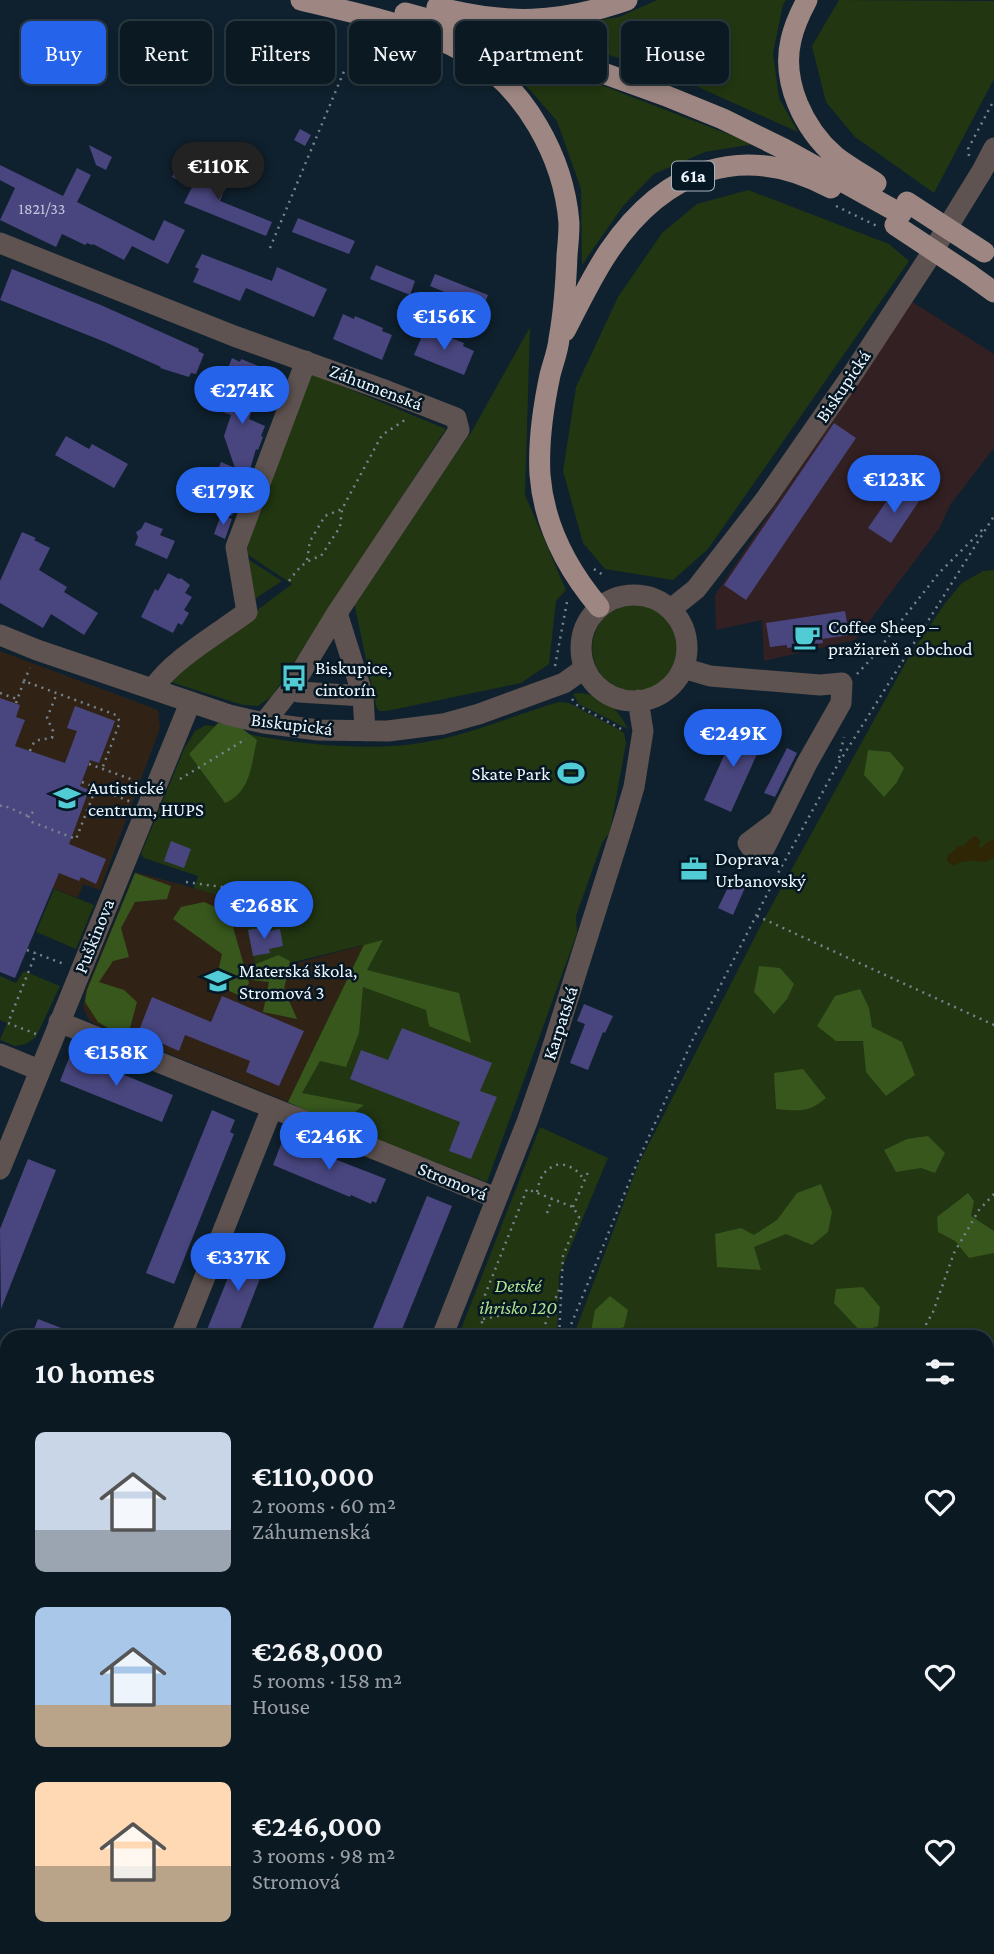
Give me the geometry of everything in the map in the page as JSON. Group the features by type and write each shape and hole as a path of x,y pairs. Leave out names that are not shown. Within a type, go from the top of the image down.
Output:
{"main road":[{"name":"61a","path":"301,0 410,27 469,54 515,94 535,121 552,153 564,187 569,225 559,342 550,373 539,443 540,476 553,535 570,570 599,607"},
{"name":"61a","path":"356,0 531,47 723,119 784,149 896,217 984,265 994,292"},
{"path":"414,1 464,13 525,20 563,18 627,0"},
{"name":"61a","path":"807,0 790,42 789,68 794,95 806,122 818,138 896,217"},
{"name":"61a","path":"559,342 594,274 627,227 645,207 668,189 691,177 741,165 772,167 819,182 896,217"}],"street":[{"name":"Biskupická","path":"671,609 696,589 765,500 926,262 994,148"},
{"name":"Záhumenská","path":"0,243 234,336 457,418 459,430 337,612 290,690 264,723"},
{"path":"153,690 159,680 178,663 247,612 236,547 306,361"},
{"path":"637,594 656,599 671,609 678,617 686,636 687,647 683,668 668,689 638,701 619,699 602,690 589,677 582,659 582,639 588,621 599,607 618,597 637,594"},
{"path":"337,612 363,696 365,731"},
{"name":"Biskupická","path":"0,635 229,715 318,730 410,729 443,724 564,683 585,668"},
{"path":"683,668 710,676 820,685 842,683 841,703 776,822"},
{"path":"290,690 363,696"},
{"name":"Karpatská","path":"445,1330 547,1065 623,824 634,787 643,731 638,701"},
{"name":"Puškinova","path":"0,1169 147,808 165,785 190,703"},
{"name":"Stromová","path":"55,1031 272,1108 496,1198"},
{"path":"0,1054 39,1070"},
{"path":"184,1330 272,1108"}],"path":[{"path":"270,248 345,69"},
{"path":"973,164 968,149 994,100"},
{"path":"836,206 896,217"},
{"path":"289,581 307,560 321,556 340,527 342,509 382,435 412,415 418,403"},
{"path":"307,560 310,541 325,516 342,509"},
{"path":"842,683 856,676 939,573 994,516"},
{"path":"569,1330 637,1163 676,1077 777,874 838,764 986,527"},
{"path":"590,566 603,575"},
{"path":"556,665 567,602 584,589"},
{"path":"0,693 16,701 24,681 116,715 120,722 102,769"},
{"path":"30,751 33,743 38,740 52,738 53,731 47,718 57,693"},
{"path":"570,697 591,715 627,733 643,731"},
{"path":"89,764 165,785 246,739"},
{"path":"82,782 147,808"},
{"path":"0,806 3,805 28,816 32,822 76,839 96,788"},
{"path":"28,816 37,809"},
{"path":"771,871 777,874"},
{"path":"186,882 233,886 263,902"},
{"path":"757,916 994,1025"},
{"path":"27,950 80,970"},
{"path":"36,953 8,1023 55,1031"},
{"path":"537,1192 540,1178 545,1171 560,1164 575,1169 584,1181"},
{"path":"573,1207 589,1170"},
{"path":"480,1330 483,1319 482,1300 527,1189 573,1207 579,1217 563,1256 559,1330"},
{"path":"923,1330 933,1312 954,1253 979,1210 994,1194"},
{"path":"547,1213 552,1199"},
{"path":"543,1330 562,1283"},
{"path":"483,1319 498,1316 514,1307"}],"shaded area":[{"path":"911,301 994,354 994,448 950,505 939,529 855,640 764,661 762,620 716,630 715,595"},
{"name":"Autistické centrum, HUPS","path":"0,651 158,710 160,728 100,890 83,884 78,898 0,868"},
{"name":"Materská škola, Stromová 3","path":"135,872 240,902 257,971 364,945 288,1102 89,1020 83,1007 86,990"}],"green space":[{"path":"657,0 786,0 773,53 779,98 798,132 692,84 729,84 729,21 621,21 621,59 607,54 607,21 594,21 619,17"},
{"path":"839,0 994,1 994,79 934,193 855,137 826,102 812,46"},
{"path":"524,84 599,84 754,144 705,152 654,174 623,206 582,265 581,189 557,121"},
{"path":"748,190 889,244 909,261 708,549 673,580 605,569 583,543 563,471 576,387 618,297 662,233 697,204"},
{"path":"530,327 525,495 566,590 556,601 549,664 521,683 379,711 353,598 472,431"},
{"path":"308,372 446,429 272,696 258,706 243,705 164,680 292,584 241,550"},
{"path":"240,554 282,581 250,602"},
{"path":"994,570 994,1330 576,1330 638,1165 762,923 911,653 962,583 983,571"},
{"path":"635,605 659,612 671,624 678,648 671,672 659,684 635,691 611,684 599,672 592,648 599,624 611,612"},
{"path":"573,694 588,694 609,704 620,715 628,729 579,704"},
{"path":"559,702 569,703 620,730 624,733 626,743 610,832 602,843 576,916 577,933 487,1182 338,1125 288,1102 363,945 257,971 240,902 194,888 198,876 144,858 141,854 184,749 195,731 206,725 266,738 328,745 385,746 438,740"},
{"path":"218,723 239,726 257,740 245,785 234,798 225,803 189,754"},
{"path":"868,750 890,752 904,768 897,782 884,797 864,775"},
{"path":"135,873 171,886 167,899 135,902 121,928 129,957 113,961 99,982 124,990 137,1002 127,1039 98,1022 85,1002 87,990"},
{"path":"54,889 94,905 76,949 36,932"},
{"path":"204,902 229,913 249,983 241,996 215,985 222,954 173,919 181,907"},
{"path":"383,940 367,970 459,993 471,1043 429,1026 426,1010 363,987 359,1033 346,1067 320,1061 302,1093 364,1105 338,1125 288,1102 364,945"},
{"path":"278,955 290,961 284,989 297,1019 263,1012 269,982 251,980 247,968"},
{"path":"759,966 780,968 794,984 787,999 774,1014 754,992"},
{"path":"24,971 60,986 36,1037 26,1044 15,1046 0,1040 7,1023 0,1020 0,976 16,983"},
{"path":"860,989 869,1008 872,1027 902,1042 915,1075 886,1096 866,1072 863,1041 836,1041 817,1026 835,996"},
{"path":"803,1069 826,1098 803,1110 776,1109 774,1073"},
{"name":"Detské ihrisko 120","path":"540,1127 608,1158 559,1275 557,1330 461,1330"},
{"path":"928,1136 945,1153 935,1173 921,1168 896,1172 884,1150 907,1139"},
{"path":"821,1184 832,1212 828,1232 812,1245 786,1234 754,1247 761,1270 717,1267 715,1234 741,1228 754,1235 777,1220 797,1193"},
{"path":"968,1193 974,1201 971,1216 994,1231 994,1253 969,1258 955,1241 938,1232 937,1217"},
{"path":"863,1287 880,1307 878,1326 859,1330 834,1303 836,1289"},
{"path":"610,1296 628,1310 624,1327 616,1330 591,1330 595,1310"}],"sand":[{"path":"974,836 981,841 978,846 981,848 994,840 994,857 986,862 965,861 953,866 947,861 948,855"}],"building":[{"path":"300,129 311,135 305,146 294,140"},
{"path":"89,145 112,157 106,170 96,165"},
{"path":"0,165 63,196 77,168 91,175 77,202 154,241 164,220 185,230 168,264 132,246 124,260 93,244 85,245 62,234 56,247 0,220 15,188 0,180"},
{"path":"178,166 225,188 220,201 272,222 266,236 184,203 192,187 172,177"},
{"path":"298,218 355,241 349,254 292,232"},
{"path":"202,254 272,281 277,267 327,289 314,317 246,288 240,301 193,282 199,269 195,267"},
{"path":"376,265 415,281 410,295 370,279"},
{"path":"12,269 199,349 198,351 204,354 196,374 191,373 189,377 160,368 105,342 0,300"},
{"path":"435,274 488,295 483,308 430,286"},
{"path":"343,314 383,328 382,331 392,335 382,360 333,339"},
{"path":"424,331 435,335 436,332 464,343 463,346 474,351 464,375 414,355"},
{"path":"232,358 283,376 282,379 285,380 276,404 256,396 249,419 265,426 261,436 263,437 258,450 256,449 232,516 210,507 221,477 216,475 221,462 235,468 224,436 231,415 212,408"},
{"path":"834,423 856,438 746,600 724,585"},
{"path":"66,436 89,449 92,444 128,464 114,488 55,455"},
{"path":"897,486 919,501 891,543 868,528"},
{"path":"221,515 232,519 225,539 214,534"},
{"path":"145,522 163,529 160,535 175,541 167,559 135,545 138,537 136,532"},
{"path":"22,532 50,548 39,570 67,587 64,592 98,613 84,635 51,614 43,628 0,603 0,581"},
{"path":"168,573 190,585 185,593 192,597 184,610 189,613 182,625 178,623 173,633 141,617 155,589 158,591"},
{"path":"845,611 849,635 822,639 823,643 787,648 787,645 770,647 766,623"},
{"path":"0,698 20,705 16,717 25,720 15,746 65,763 77,731 67,728 75,706 115,721 99,763 90,760 80,786 89,790 69,844 106,859 96,884 81,877 79,881 59,873 15,978 0,972"},
{"path":"745,709 744,738 761,745 731,812 704,800"},
{"path":"787,748 797,753 775,797 764,793"},
{"path":"171,841 191,849 184,868 164,861"},
{"path":"733,877 747,883 733,915 718,908"},
{"path":"264,927 265,932 280,929 283,946 269,949 270,953 253,956 248,930"},
{"path":"222,996 304,1031 279,1086 246,1072 250,1061 185,1035 179,1051 138,1033 152,997 211,1022"},
{"path":"584,1004 613,1016 605,1033 603,1032 588,1070 570,1063 585,1024 577,1021"},
{"path":"402,1028 492,1063 480,1091 497,1097 471,1159 449,1151 460,1122 350,1079 361,1050 388,1060"},
{"path":"71,1053 173,1095 162,1122 60,1081"},
{"path":"212,1110 235,1120 230,1132 234,1134 174,1284 146,1273"},
{"path":"283,1139 386,1179 376,1203 372,1201 371,1204 351,1195 350,1197 273,1165"},
{"path":"28,1159 56,1170 1,1309 0,1229"},
{"path":"427,1196 452,1206 402,1330 372,1330"},
{"path":"242,1243 269,1254 240,1330 207,1330"},
{"path":"38,1319 66,1330 34,1330"}],"place":[{"name":"Coffee Sheep – pražiareň a obchod","path":"807,637"},
{"name":"Biskupice, cintorín","path":"294,678"},
{"name":"Skate Park","path":"571,773"},
{"name":"Autistické centrum, HUPS","path":"67,798"},
{"name":"Doprava Urbanovský","path":"694,869"},
{"name":"Materská škola, Stromová 3","path":"218,981"}]}
